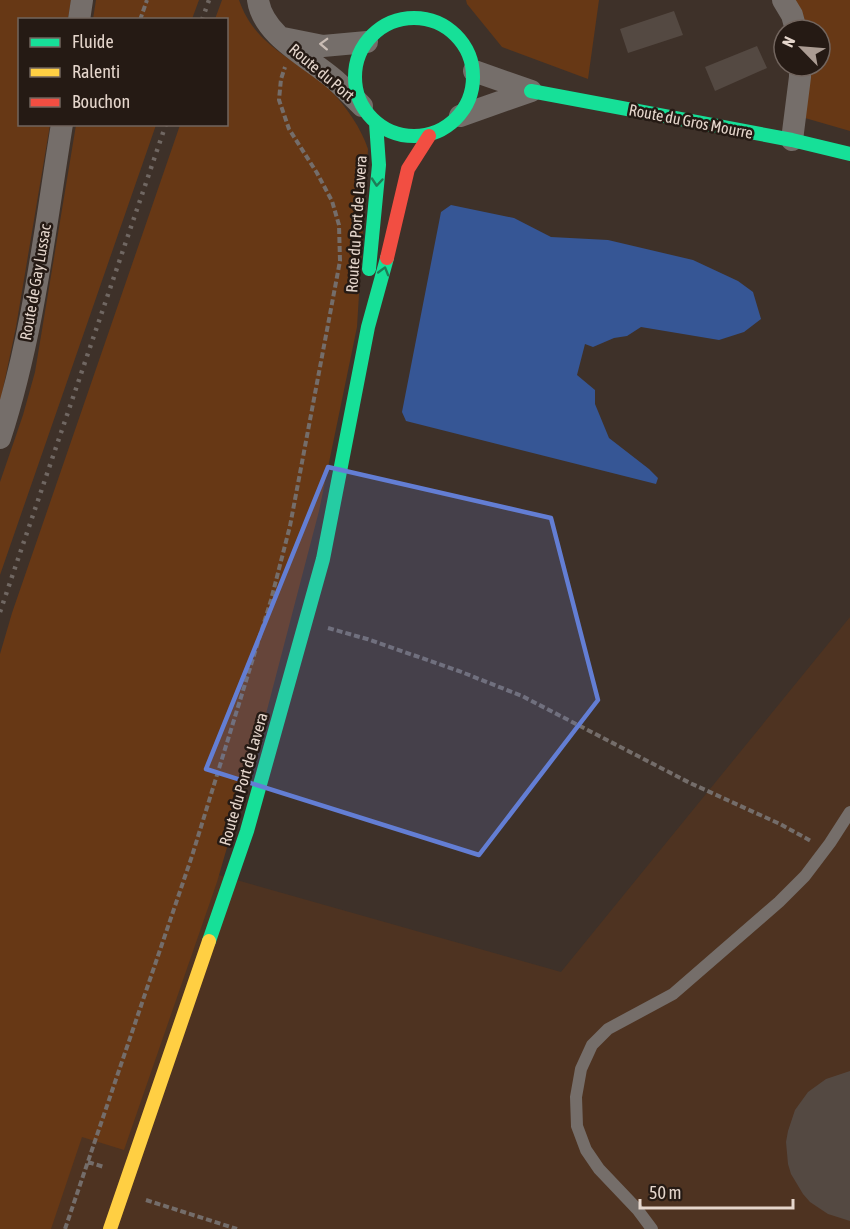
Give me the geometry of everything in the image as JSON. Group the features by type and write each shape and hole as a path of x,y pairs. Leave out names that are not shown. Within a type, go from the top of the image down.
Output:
{"street":[{"path":"79,18 82,0"},
{"name":"Route du Port","path":"258,0 259,8 270,27 288,44 334,79 369,115"},
{"path":"783,0 793,18"},
{"path":"446,10 453,32"},
{"path":"397,15 436,21 453,32 463,43 470,56 474,71 469,102 460,116 446,128 429,136 410,137 392,133 369,115 356,90 355,73 358,57 367,42 380,29 397,15"},
{"name":"Route du Port","path":"288,44 323,46 367,42"},
{"name":"Route du Gros Mourre","path":"474,71 531,91 792,140 850,154"},
{"path":"792,140 800,78"},
{"path":"460,116 531,91"},
{"name":"Route du Port de Lavera","path":"368,327 368,273 379,165 369,115"},
{"name":"Route de Gay Lussac","path":"0,438 12,401 30,319 62,126"},
{"name":"Route du Port de Lavera","path":"110,1229 247,831 323,559 368,327 390,248 408,169 429,136"}],"lane":[{"path":"652,1229 637,1209 599,1169 586,1150 577,1126 576,1097 581,1070 592,1045 608,1029 673,994 779,902 805,876 850,812"}],"path":[{"path":"141,18 147,0"},
{"path":"65,1229 192,856 271,600 290,526 340,261 339,225 332,201 289,129 279,100 288,44"},
{"path":"305,622 367,639 459,670 522,696 690,783 804,836 824,850"},
{"path":"122,1192 237,1229"}],"highlighted area":[{"path":"328,467 551,518 598,700 479,855 206,769"}],"shaded area":[{"path":"0,0 71,0 68,18 18,18 18,126 50,126 16,327 0,403"},
{"path":"96,0 199,0 192,18 93,18"},
{"path":"222,0 239,0 246,17 267,42 336,96 365,141 368,149 357,327 319,511 267,710 217,882 124,1150 82,1137 51,1229 0,1229 0,654 12,613 180,126 228,126 228,18 215,18"},
{"path":"466,0 599,0 588,79 502,47"},
{"path":"795,0 850,0 850,131 805,118 807,78 832,78 832,18 801,18"},
{"path":"76,126 156,126 0,575 0,482 35,372"},
{"path":"850,617 850,1229 0,1229 0,813 561,972"}],"water":[{"path":"451,205 514,218 551,237 608,240 693,260 738,281 753,292 761,319 744,332 719,340 641,327 627,336 614,338 593,347 585,344 577,375 595,390 595,404 609,438 649,469 658,478 656,484 406,421 402,412 441,212"}],"building":[{"path":"674,11 683,35 628,53 620,29"},
{"path":"757,46 767,68 715,91 705,67"},
{"path":"850,1071 850,1221 828,1214 810,1202 803,1194 791,1174 786,1142 795,1110 808,1092 826,1079"}],"railway":[{"path":"203,18 209,0"},
{"path":"0,612 165,126"}],"traffic: fast":[{"path":"414,18 437,22 456,35 469,54 473,77 469,100 456,119 437,132 414,136 391,132 372,119 359,100 355,77 359,54 372,35 391,22 414,18"},
{"path":"531,91 792,140 850,154"},
{"path":"369,269 379,165 376,123"},
{"path":"209,941 247,831 323,559 368,327 387,258"}],"traffic: slow":[{"path":"110,1229 209,941"}],"traffic: jam":[{"path":"387,258 408,169 429,136"}]}
